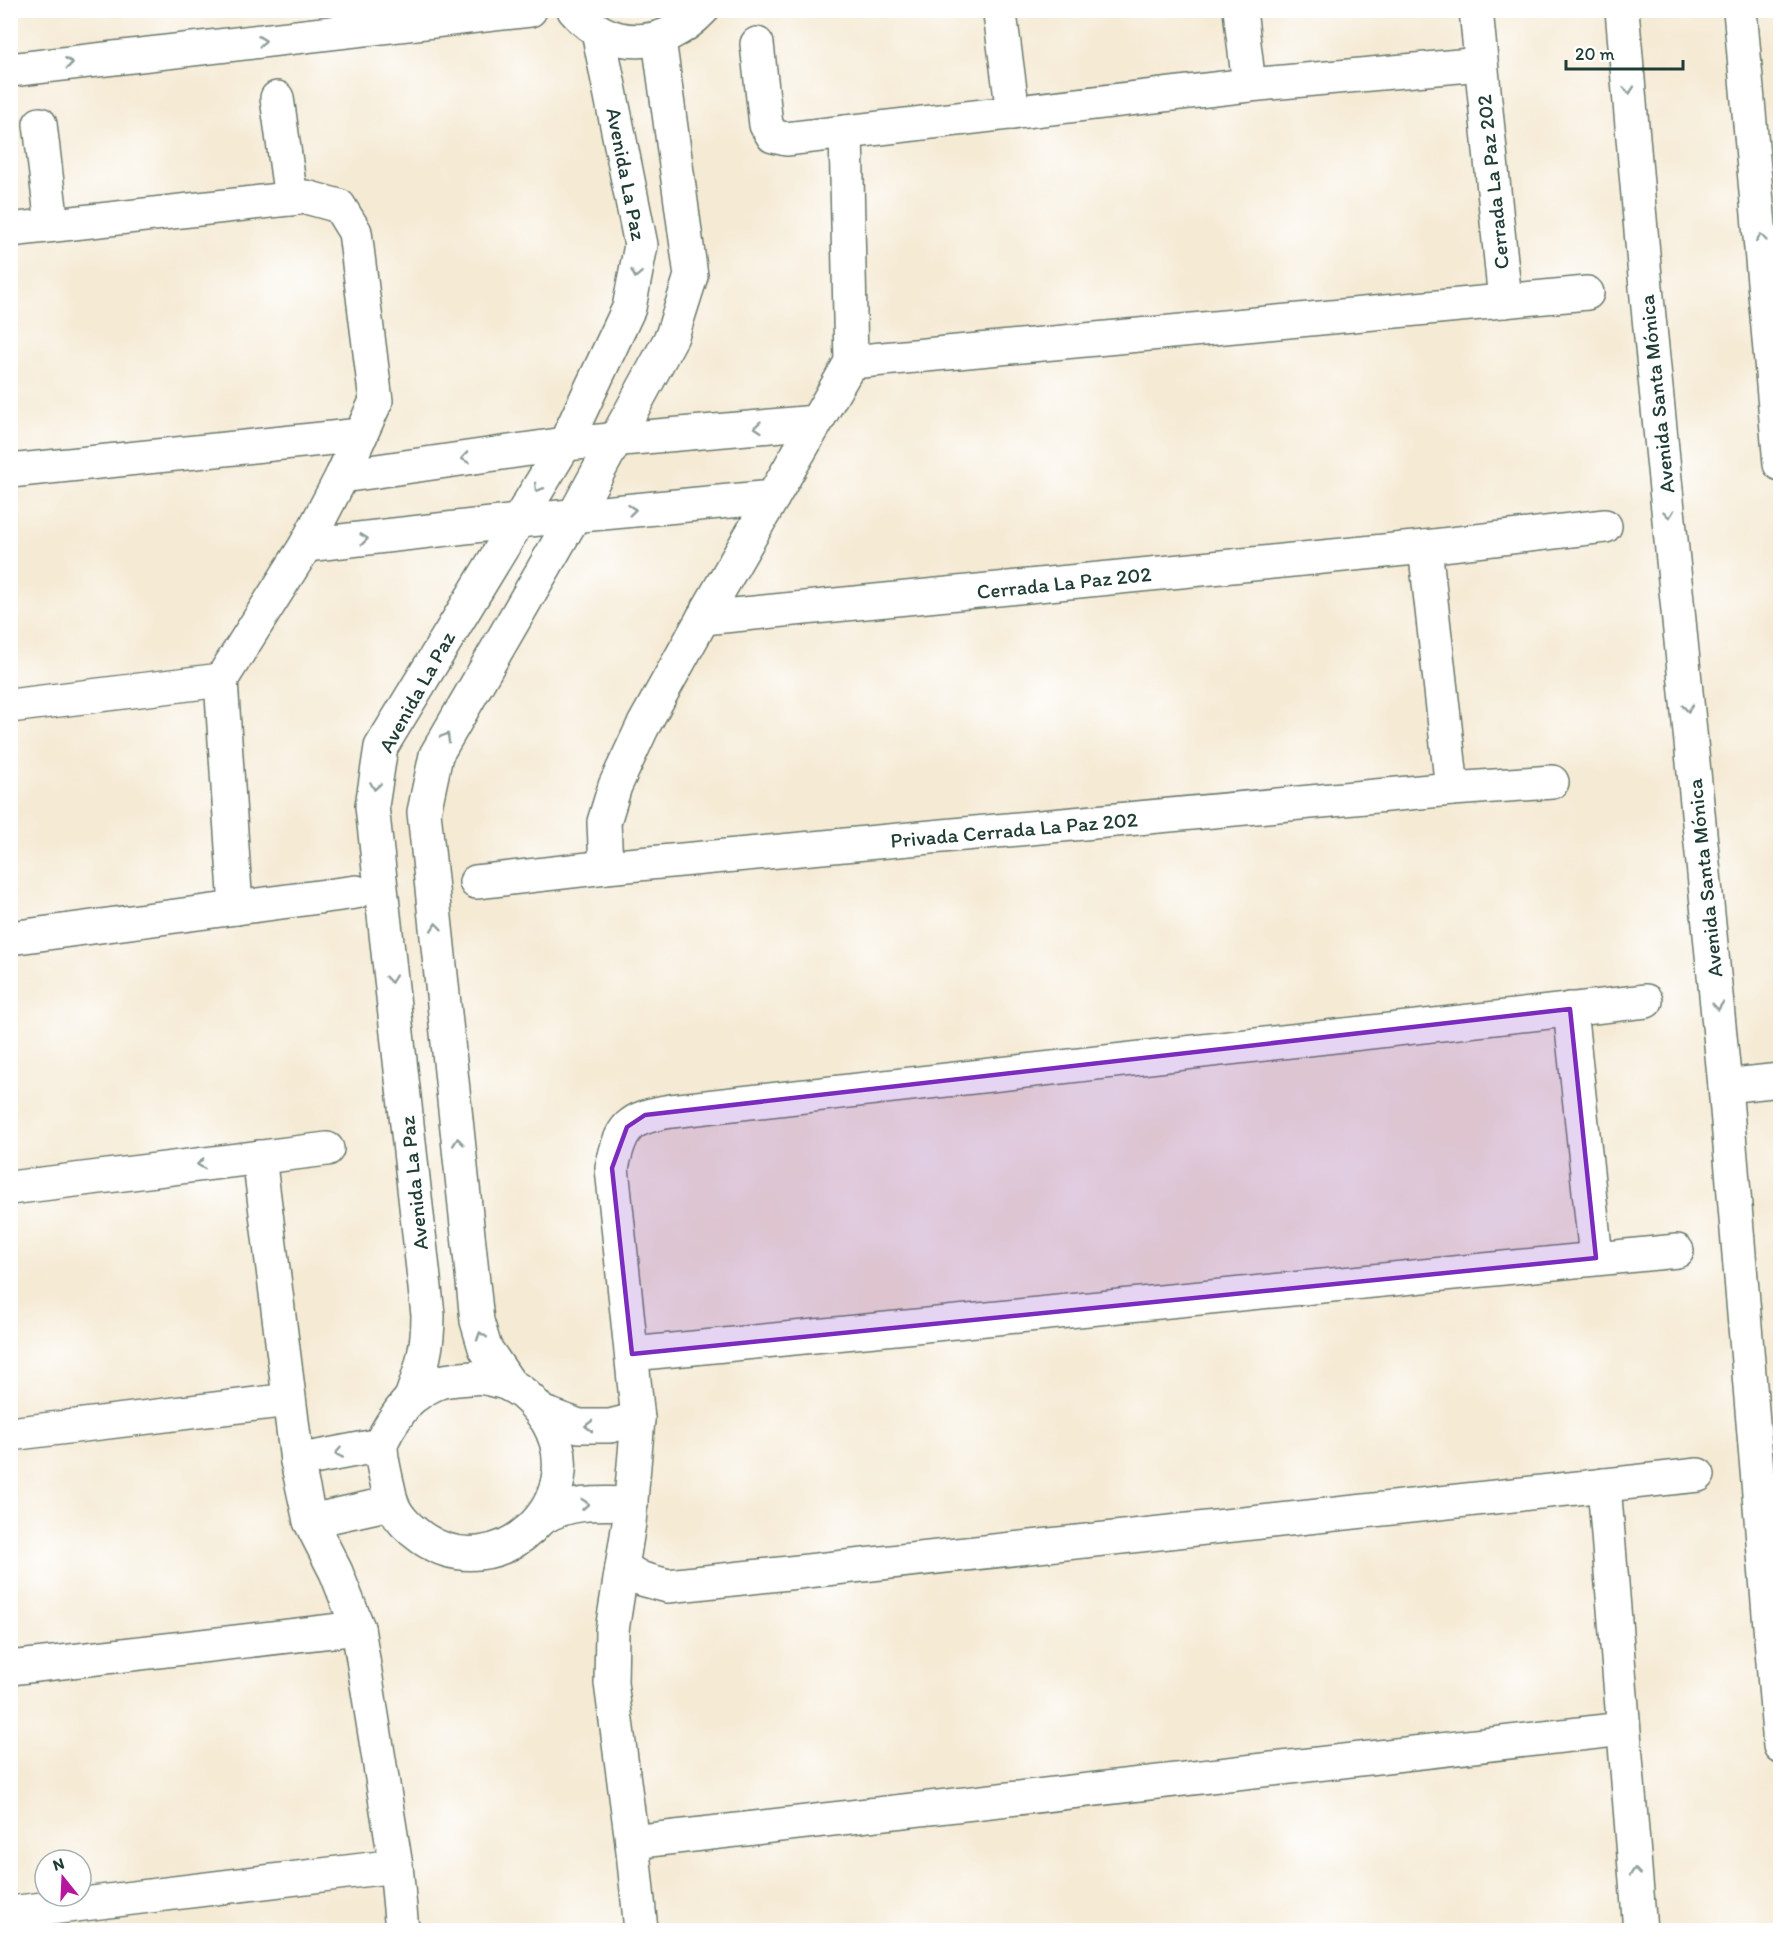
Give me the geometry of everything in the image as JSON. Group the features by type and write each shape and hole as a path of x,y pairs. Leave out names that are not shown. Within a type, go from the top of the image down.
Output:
{"street":[{"path":"10,70 530,10"},
{"path":"586,21 625,40 659,39 691,22 702,10"},
{"path":"1240,10 1248,85"},
{"name":"Cerrada La Paz 202","path":"1476,10 1505,301"},
{"name":"Avenida Santa Mónica","path":"1622,10 1645,277 1725,1086 1780,1746"},
{"path":"1740,10 1780,464"},
{"path":"1000,14 1013,113"},
{"name":"Avenida La Paz","path":"411,1398 421,1372 428,1339 428,1315 372,806 381,747 565,444 629,308 641,245 586,21"},
{"path":"511,1386 486,1348 477,1321 424,812 436,755 574,516 672,336 691,276 659,39"},
{"name":"Cerrada La Paz 202","path":"757,44 766,125 773,136 786,139 1248,85 1481,64"},
{"path":"277,98 291,199"},
{"path":"40,124 52,225"},
{"path":"606,867 604,822 615,786 642,728 851,362 846,132"},
{"path":"10,230 306,197 339,206 355,232 376,401 342,476 306,545 220,680 236,908"},
{"path":"851,362 1587,293"},
{"path":"342,476 565,444 816,422"},
{"path":"10,471 361,435"},
{"path":"306,545 518,521 773,497"},
{"name":"Cerrada La Paz 202","path":"703,618 1425,547 1605,526"},
{"path":"1425,547 1452,789"},
{"path":"10,706 220,680"},
{"name":"Privada Cerrada La Paz 202","path":"476,882 606,867 1452,789 1552,782"},
{"path":"10,938 356,892"},
{"path":"641,1930 611,1683 612,1630 631,1504 638,1419 612,1168 617,1144 627,1126 645,1115 1646,1001"},
{"path":"1570,1009 1596,1258"},
{"path":"1725,1086 1780,1080"},
{"path":"10,1188 327,1149"},
{"path":"259,1157 297,1461 310,1521 336,1572 358,1628 396,1866 402,1930"},
{"path":"632,1354 1677,1251"},
{"path":"542,1518 554,1496 560,1466 555,1436 536,1404 511,1386 482,1377 438,1382 411,1398 392,1423 381,1445 391,1503 408,1528 433,1546 463,1554 491,1551 520,1539 542,1518 553,1512 576,1505 631,1504"},
{"path":"10,1434 289,1400"},
{"path":"541,1412 579,1426 609,1426 638,1419"},
{"path":"297,1461 381,1445"},
{"path":"622,1568 642,1579 668,1586 1698,1475"},
{"path":"1604,1485 1640,1930"},
{"path":"310,1521 391,1503"},
{"path":"10,1668 358,1628"},
{"path":"632,1842 1623,1729"},
{"path":"10,1913 396,1866"}],"highlighted area":[{"path":"1570,1009 1596,1258 632,1354 612,1168 627,1127 645,1115"}]}
